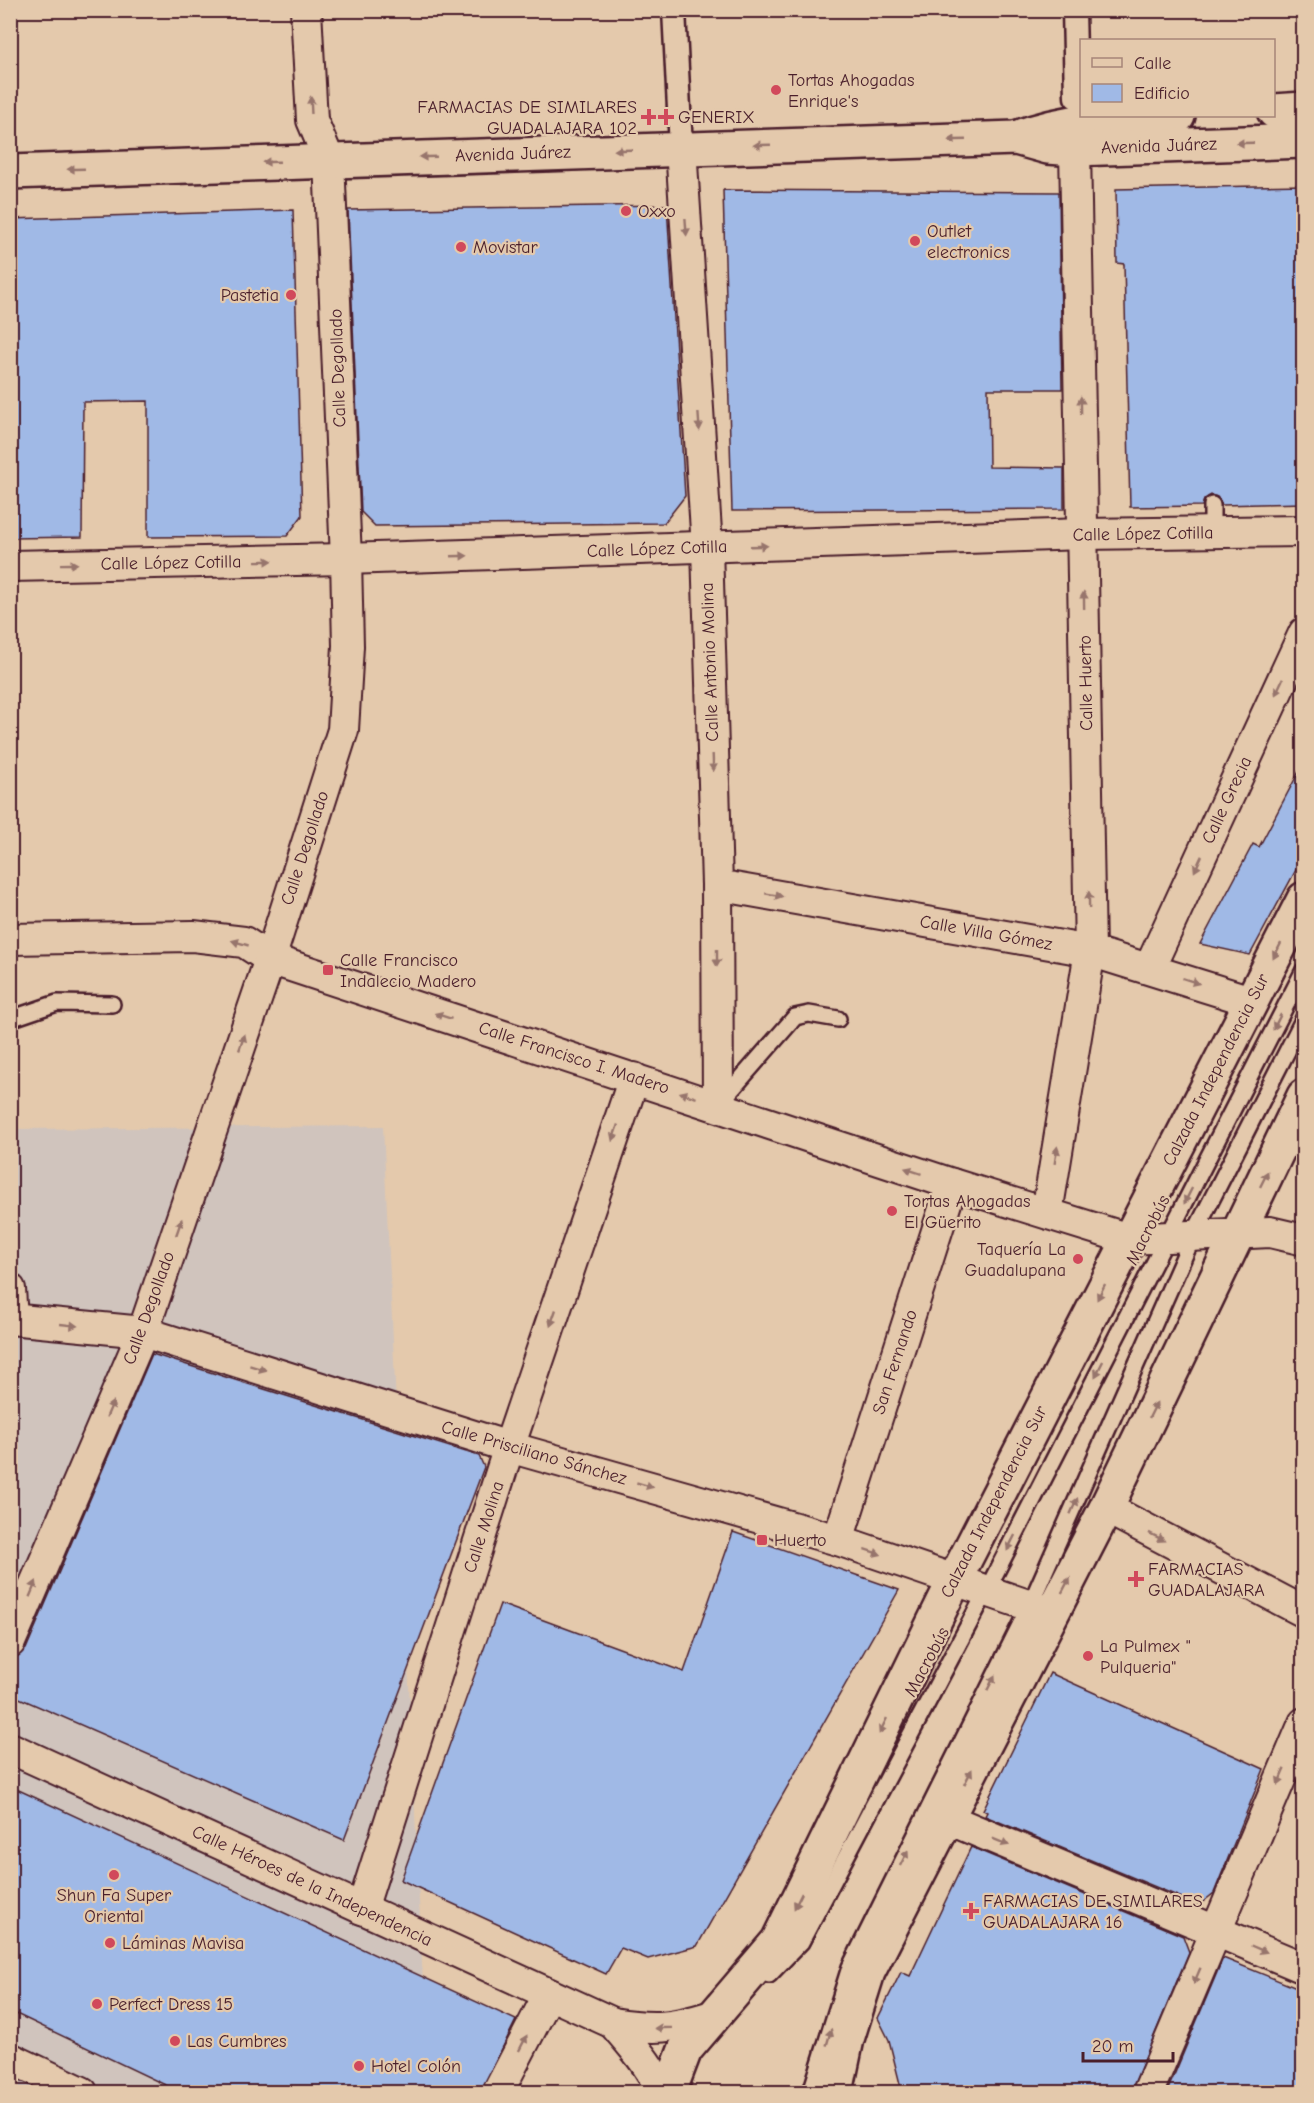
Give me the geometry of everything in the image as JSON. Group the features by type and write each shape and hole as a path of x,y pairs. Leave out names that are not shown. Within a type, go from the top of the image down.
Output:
{"main road":[{"path":"1275,111 1304,110"},
{"name":"Avenida Juárez","path":"10,172 1016,138 1074,121 1157,117"},
{"name":"Avenida Juárez","path":"1016,138 1048,147 1075,149 1304,141"},
{"name":"Calzada Independencia Sur","path":"669,2092 685,2050 778,1941 955,1579 1304,898"},
{"path":"836,2092 847,2039 868,1972 948,1819 1041,1609 1106,1508 1304,1096"}],"street":[{"name":"Calle Degollado","path":"10,1642 143,1332 270,959 343,730 348,646 346,559 329,160 312,120 306,10"},
{"path":"674,10 681,148"},
{"path":"1074,10 1076,97"},
{"name":"Calle Antonio Molina","path":"681,148 707,548 717,885 718,1105"},
{"name":"Calle Huerto","path":"1047,1213 1090,951 1075,149"},
{"name":"Calle López Cotilla","path":"10,566 346,559 1083,534 1212,519 1304,531"},
{"name":"Calle Grecia","path":"1150,967 1304,633"},
{"name":"Calle Villa Gómez","path":"717,885 1090,951 1150,967 1251,1001"},
{"name":"Calle Francisco I. Madero","path":"10,939 194,936 244,942 270,959 952,1184 1129,1239"},
{"name":"Calle Molina","path":"362,1909 509,1447 634,1078"},
{"name":"San Fernando","path":"838,1540 952,1184"},
{"path":"1129,1239 1270,1232 1304,1240"},
{"path":"10,1289 11,1319"},
{"name":"Calle Prisciliano Sánchez","path":"11,1319 143,1332 509,1447 838,1540 1041,1609"},
{"path":"1106,1508 1304,1612"},
{"path":"1148,2092 1304,1723"},
{"name":"Calle Héroes de la Independencia","path":"10,1748 614,2024 640,2028 675,2027 712,2016"},
{"path":"948,1819 1304,1968"},
{"path":"498,2092 549,1994"},
{"name":"Calle Héroes de la Independencia","path":"614,2024 642,2059 658,2085 659,2092"},
{"path":"10,2058 82,2092"}],"lane":[{"name":"Macrobús","path":"811,2092 850,1967 1041,1609 1180,1235 1304,970"},
{"path":"10,1019 57,1003 112,1004"},
{"path":"718,1105 795,1017 809,1014 838,1019"},
{"name":"Macrobús","path":"684,2092 696,2059 715,2032 801,1942 987,1590 1180,1235 1304,1018"}],"shaded area":[{"path":"383,1126 428,2092 11,2092 10,1129"}],"building":[{"path":"1304,185 1304,503 1222,505 1217,497 1211,495 1204,500 1202,506 1130,507 1124,264 1117,263 1116,189"},
{"path":"723,190 1059,192 1062,389 988,389 989,467 1064,468 1064,509 732,511"},
{"path":"667,205 685,496 664,523 375,526 361,512 348,210"},
{"path":"293,210 302,516 287,536 148,537 148,401 83,402 82,537 10,538 10,219"},
{"path":"1304,762 1304,855 1250,955 1200,944 1253,844 1259,847"},
{"path":"152,1354 479,1456 484,1467 344,1840 10,1694 10,1662 26,1649"},
{"path":"733,1532 899,1590 697,1946 648,1959 621,1948 606,1974 401,1880 500,1604 684,1672"},
{"path":"1050,1673 1264,1769 1214,1893 1199,1905 985,1816 987,1812 983,1810"},
{"path":"10,1786 516,2020 481,2092 180,2092 10,2011"},
{"path":"971,1847 1183,1936 1189,1952 1131,2092 902,2092 889,2040 878,2018 901,1972 910,1976"},
{"path":"1223,1958 1304,1991 1304,2092 1167,2092"}],"place":[{"name":"Tortas Ahogadas Enrique's","path":"776,90"},
{"name":"FARMACIAS DE SIMILARES GUADALAJARA 102","path":"649,117"},
{"name":"GENERIX","path":"666,117"},
{"name":"Oxxo","path":"626,211"},
{"name":"Outlet electronics","path":"915,241"},
{"name":"Movistar","path":"461,247"},
{"name":"Pastetia","path":"291,295"},
{"name":"Calle Francisco Indalecio Madero","path":"328,970"},
{"name":"Tortas Ahogadas El Güerito","path":"892,1211"},
{"name":"Taquería La Guadalupana","path":"1078,1259"},
{"name":"Huerto","path":"762,1540"},
{"name":"FARMACIAS GUADALAJARA","path":"1136,1579"},
{"name":"La Pulmex \" Pulqueria\"","path":"1088,1656"},
{"name":"Shun Fa Super Oriental","path":"114,1875"},
{"name":"FARMACIAS DE SIMILARES GUADALAJARA 16","path":"971,1911"},
{"name":"Láminas Mavisa","path":"110,1943"},
{"name":"Perfect Dress 15","path":"97,2004"},
{"name":"Las Cumbres","path":"175,2041"},
{"name":"Hotel Colón","path":"359,2066"}]}
